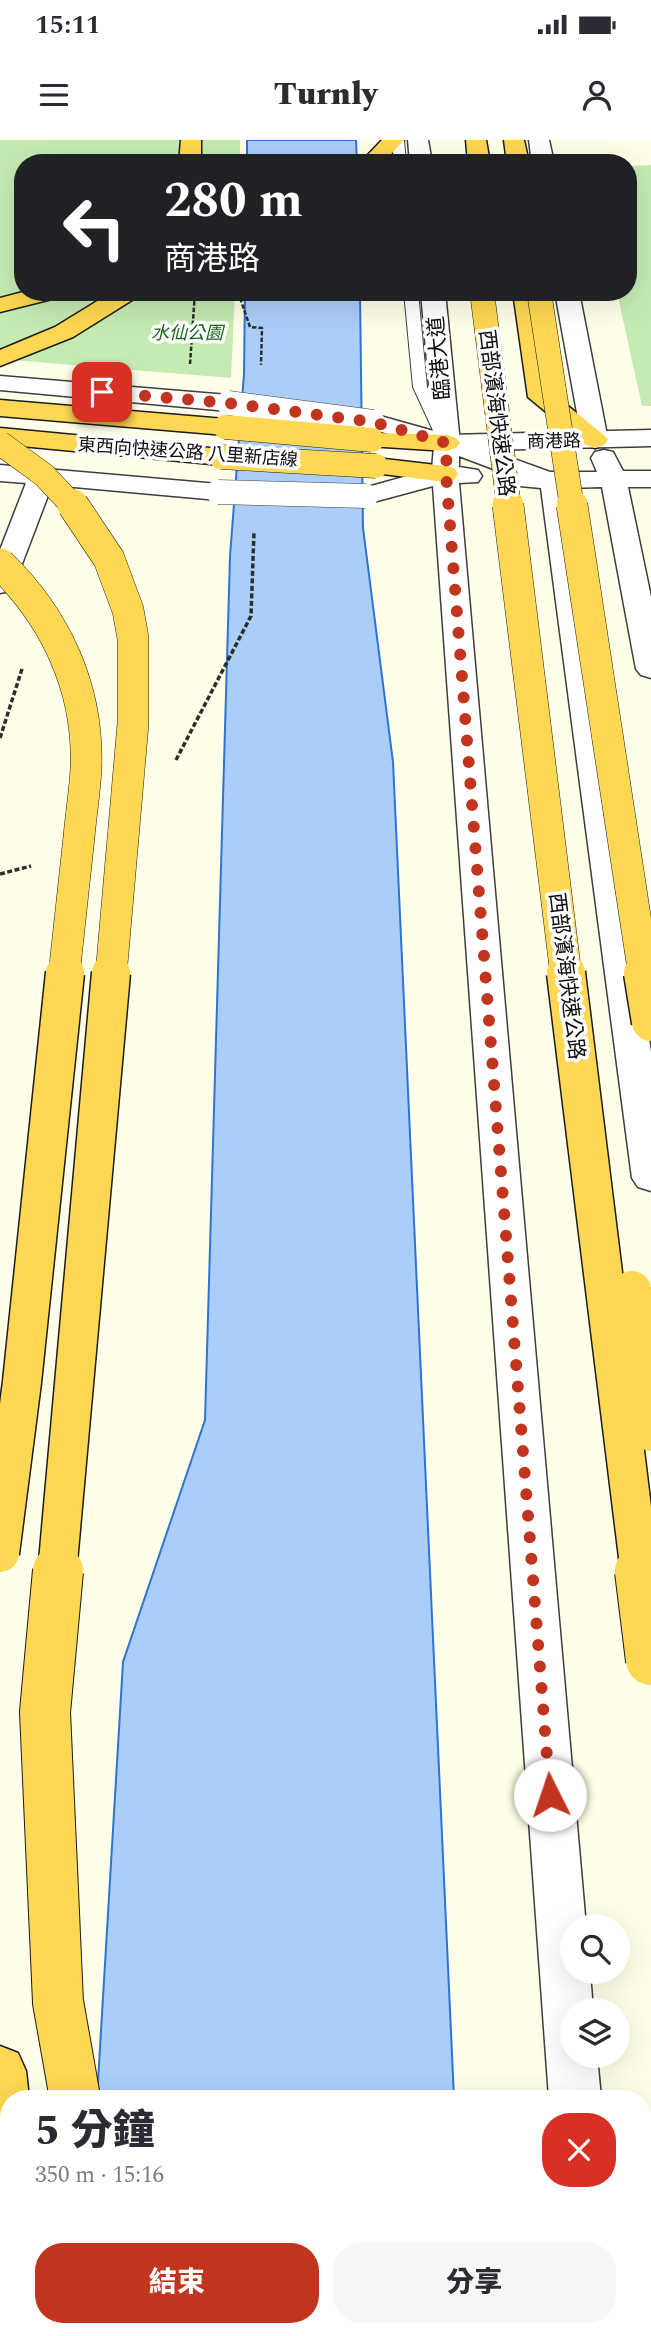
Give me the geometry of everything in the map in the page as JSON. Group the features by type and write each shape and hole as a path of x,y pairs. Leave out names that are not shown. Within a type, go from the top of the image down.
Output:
{"highway":[{"path":"381,154 396,140"},
{"path":"0,359 64,332 114,301"},
{"name":"西部濱海快速公路","path":"483,301 651,1660"},
{"path":"498,301 651,1432"},
{"path":"526,301 541,397 595,440"},
{"path":"540,301 651,1022"},
{"name":"東西向快速公路 八里新店線","path":"0,408 219,410 375,443"},
{"name":"東西向快速公路 八里新店線","path":"0,436 221,457 375,443"},
{"path":"0,443 57,487 96,533 129,612 134,663 133,724 45,1712 58,2002 74,2090"},
{"path":"375,443 446,459"},
{"path":"0,564 37,605 57,638 74,677 84,722 86,767 22,1381 0,1553"},
{"path":"0,2071 2,2090"}],"street":[{"name":"臨港大道","path":"434,301 574,2090"},
{"path":"569,301 595,440 614,481 651,668"},
{"path":"0,383 219,410"},
{"name":"商港路","path":"0,473 218,492 366,496 446,459 595,440 651,439"},
{"name":"商港路","path":"375,443 446,459"},
{"path":"446,459 553,482 651,1178"},
{"path":"0,585 42,477"},
{"name":"商港路","path":"553,482 651,480"}],"lane":[{"path":"412,301 420,387 446,459"}],"path":[{"path":"194,301 188,387 219,410"},
{"path":"241,301 250,327 262,328 260,369"},
{"path":"176,761 251,616 255,520"},
{"path":"0,874 39,863"}],"green space":[{"name":"水仙公園","path":"0,140 240,140 240,154 14,154 14,301 235,301 231,378 0,359"},
{"path":"651,165 651,406 642,406 619,301 637,301 637,166"}],"water":[{"path":"247,140 356,140 357,154 247,154"},
{"path":"245,301 360,301 363,528 393,762 454,2090 97,2090 123,1662 205,1420 230,556 244,374"}],"route":[{"path":"102,392 228,403 373,422 447,443 446,474 550,1795"}]}
